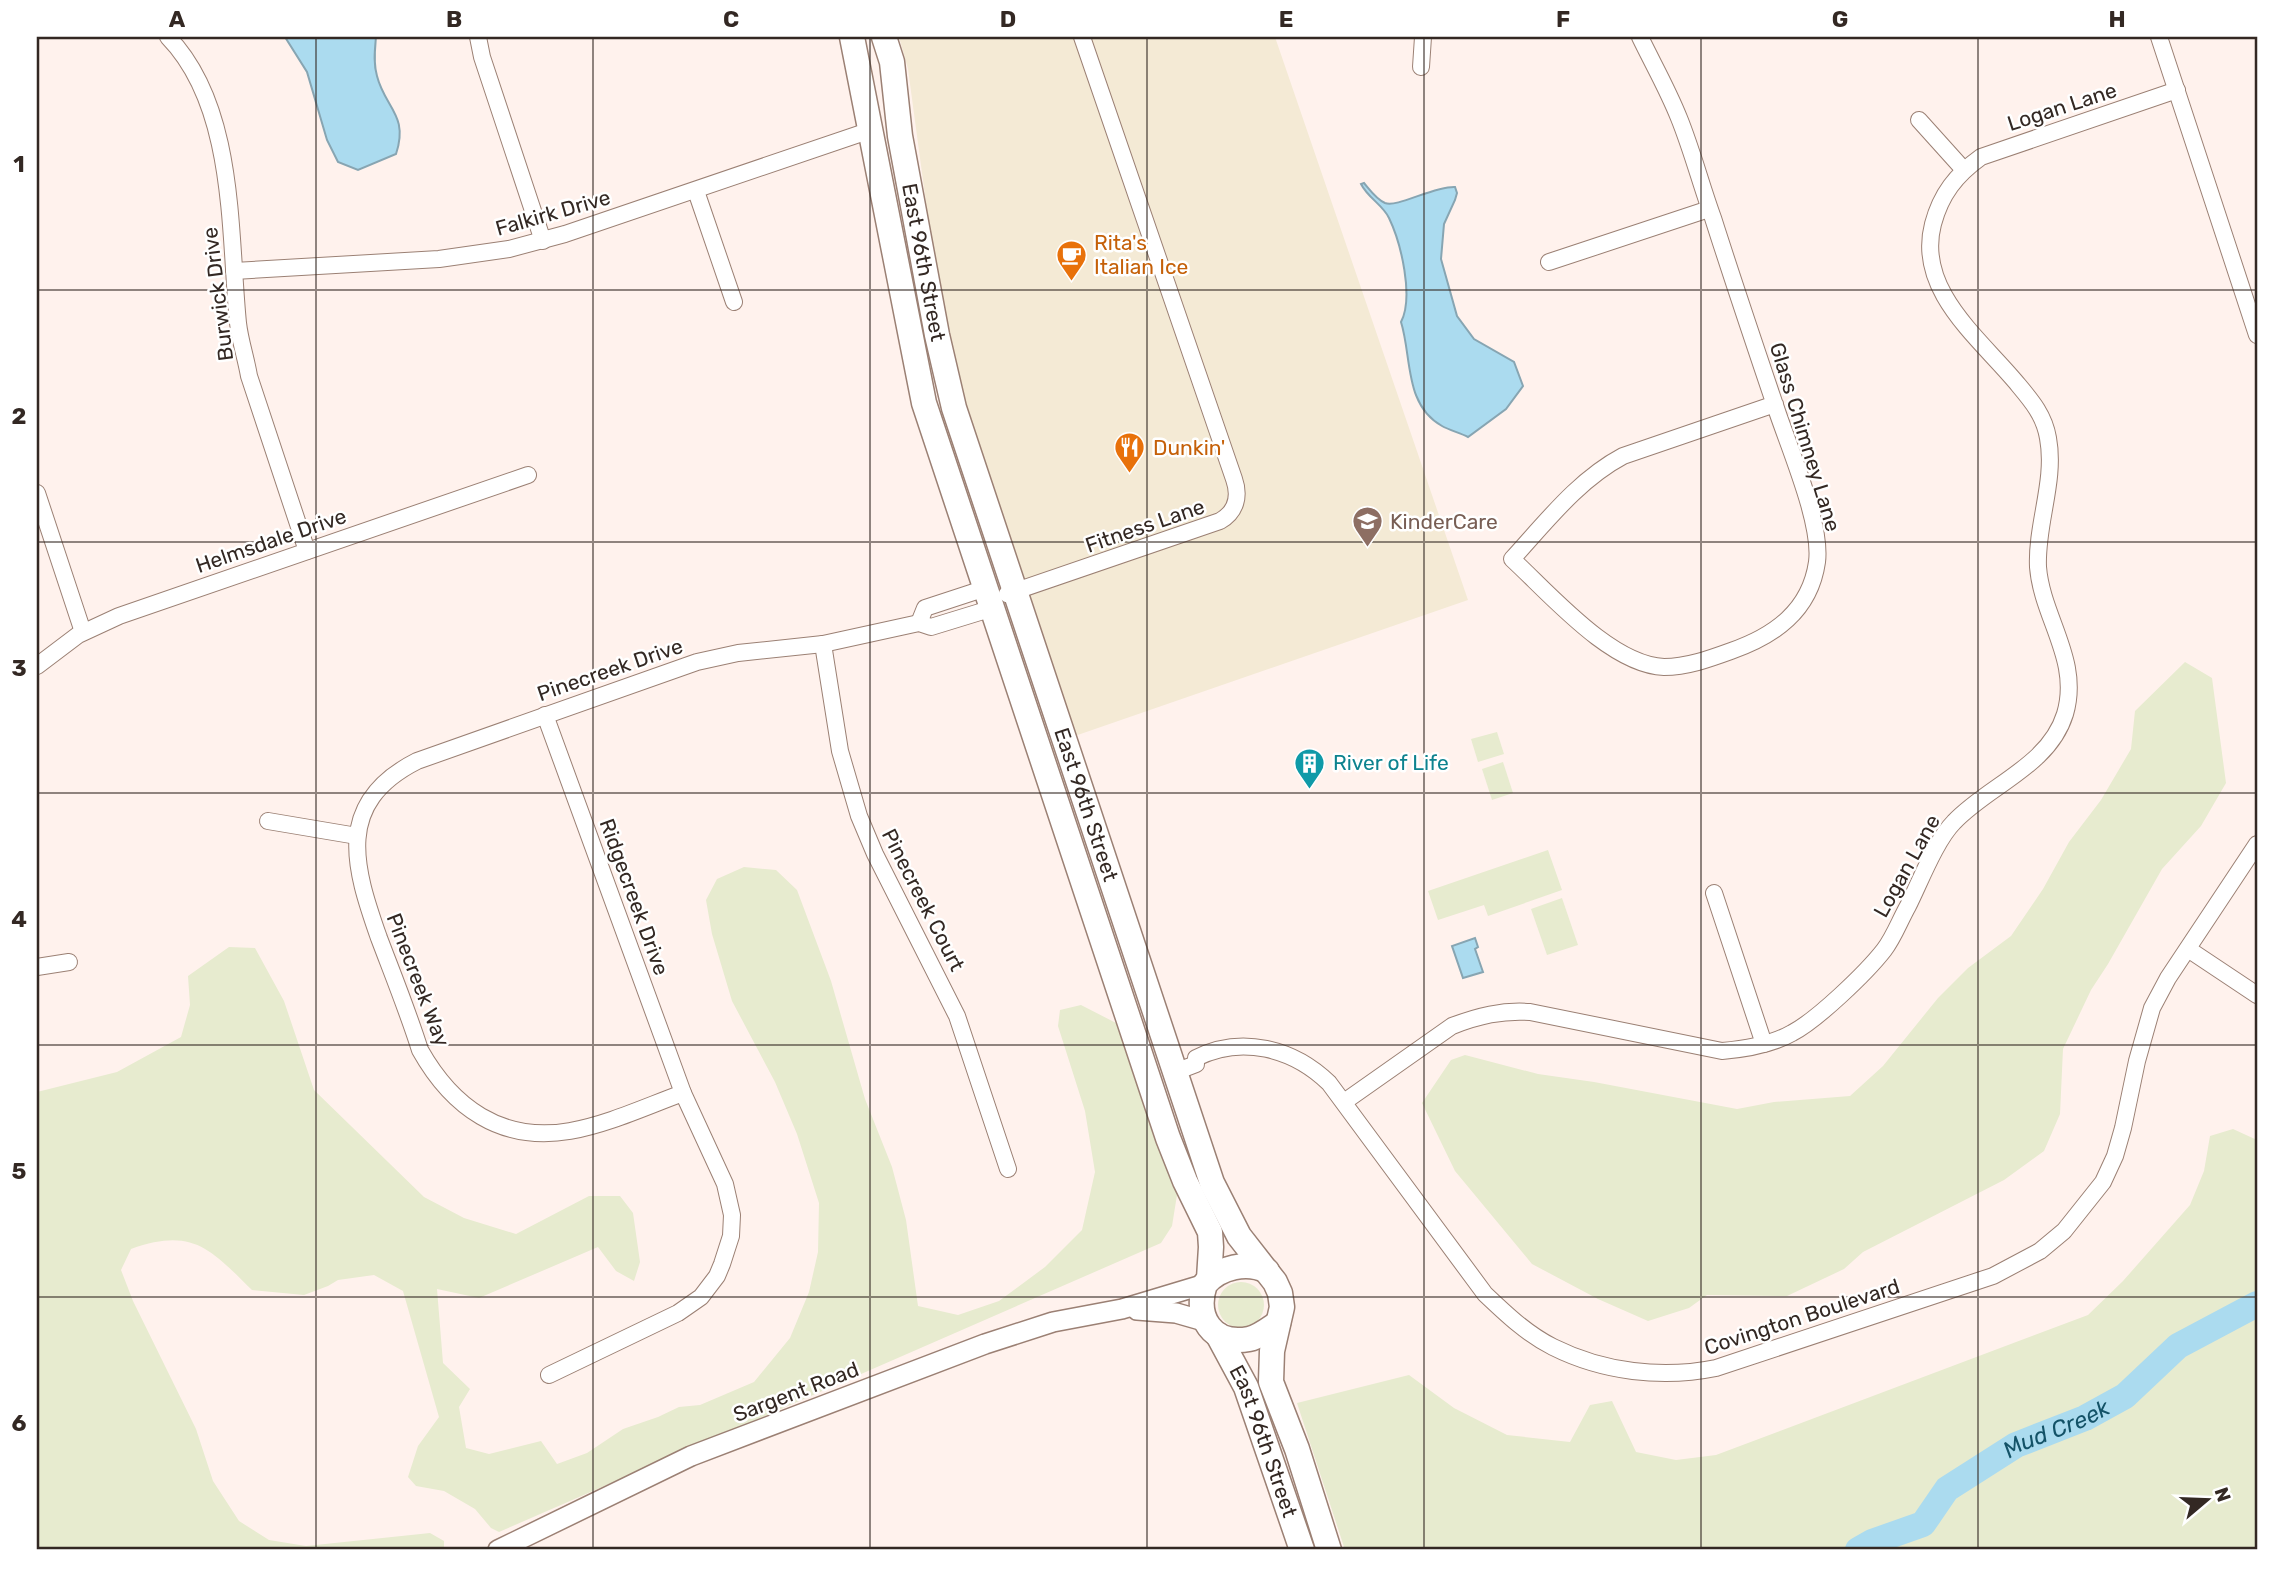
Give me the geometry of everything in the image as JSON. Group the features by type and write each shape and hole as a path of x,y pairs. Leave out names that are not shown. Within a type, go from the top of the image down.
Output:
{"main road":[{"name":"East 96th Street","path":"852,37 924,403 1175,1157 1208,1227 1211,1247 1207,1282 1200,1305 1246,1387 1302,1550"},
{"name":"East 96th Street","path":"884,37 892,62 900,136 948,388 1220,1200 1239,1236 1278,1287 1282,1300 1271,1358 1271,1382 1294,1441 1329,1550"},
{"path":"1108,960 1136,1007 1157,1066 1166,1072 1175,1072"},
{"path":"1207,1282 1224,1271 1248,1265 1267,1272"},
{"path":"1211,1328 1238,1339 1249,1339 1278,1324"}],"street":[{"name":"Burwick Drive","path":"168,37 199,83 223,155 228,181 238,321 249,376 307,551"},
{"path":"478,37 482,57 543,241"},
{"name":"Fitness Lane","path":"990,598 1015,592 1220,522 1229,516 1237,499 1234,479 1082,37"},
{"path":"1421,67 1423,37"},
{"name":"Glass Chimney Lane","path":"1640,37 1679,118 1775,404 1814,522 1818,559 1814,580 1803,603 1786,623 1768,636 1691,664 1665,667 1633,660 1603,643 1512,559 1578,489 1604,466 1623,456 1775,404"},
{"path":"2159,37 2257,335"},
{"name":"Logan Lane","path":"1344,1102 1452,1026 1509,1010 1722,1051 1765,1044 1794,1032 1811,1020 1873,962 1891,940 1947,830 1966,811 2042,752 2059,729 2068,700 2068,667 2042,590 2039,570 2038,549 2050,452 2044,421 2032,401 1950,307 1939,288 1932,269 1930,250 1936,213 1947,190 1964,170 1981,157 2177,90"},
{"path":"1919,120 1964,170"},
{"name":"Falkirk Drive","path":"234,271 447,258 509,249 543,241 696,191 871,130"},
{"path":"696,191 734,302"},
{"path":"1549,262 1709,209"},
{"name":"Helmsdale Drive","path":"37,666 83,632 119,616 528,475"},
{"path":"37,493 83,632"},
{"name":"Pinecreek Drive","path":"357,836 363,816 374,797 404,768 423,759 711,658 823,644 919,623 931,627 990,598"},
{"name":"Pinecreek Court","path":"823,644 840,751 855,807 874,854 957,1016 1009,1168"},
{"name":"Ridgecreek Drive","path":"545,715 683,1093 725,1184 731,1204 731,1236 720,1270 701,1297 684,1310 549,1375"},
{"path":"268,821 357,836"},
{"name":"Pinecreek Way","path":"357,836 356,858 362,890 420,1050 442,1085 461,1104 504,1126 552,1133 586,1127 683,1093"},
{"name":"Covington Boulevard","path":"1175,1072 1192,1067 1196,1064 1196,1058 1226,1047 1249,1046 1269,1049 1314,1069 1344,1102 1485,1294 1512,1319 1553,1347 1600,1364 1649,1373 1693,1373 1993,1276 2040,1251 2064,1231 2103,1182 2115,1156 2152,1009 2168,978 2257,844"},
{"path":"1714,893 1765,1044"},
{"path":"2188,949 2257,995"},
{"path":"37,967 69,962"},
{"path":"1167,1048 1177,1053 1191,1054 1196,1058"},
{"name":"Sargent Road","path":"498,1550 691,1456 985,1344 1053,1322 1122,1309 1207,1282"},
{"name":"Sargent Road","path":"1122,1309 1175,1313 1211,1328"}],"shaded area":[{"path":"899,37 1275,37 1468,600 1069,738 948,366 908,69"}],"green space":[{"path":"2185,662 2212,678 2226,783 2201,826 2162,869 2091,990 2063,1049 2060,1114 2044,1151 2004,1180 1863,1252 1844,1269 1787,1296 1707,1295 1689,1308 1648,1321 1598,1299 1532,1264 1455,1171 1422,1103 1451,1060 1465,1055 1538,1074 1737,1109 1774,1102 1850,1096 1883,1066 1938,998 1968,968 2011,936 2043,889 2069,842 2101,800 2131,749 2135,711"},
{"path":"1497,732 1504,754 1478,762 1471,739"},
{"path":"1503,762 1513,793 1492,800 1482,769"},
{"path":"1548,850 1562,890 1488,916 1484,905 1438,920 1428,891"},
{"path":"744,867 776,870 797,890 831,981 865,1099 892,1167 906,1220 918,1306 958,1315 999,1301 1045,1267 1082,1230 1095,1172 1085,1111 1058,1026 1060,1010 1081,1005 1118,1024 1177,1195 1172,1226 1161,1243 499,1532 491,1528 475,1509 444,1491 416,1486 408,1477 418,1446 439,1417 403,1291 374,1275 338,1280 304,1295 252,1290 212,1253 199,1246 170,1240 152,1243 131,1249 121,1270 133,1301 196,1429 213,1481 239,1521 269,1540 306,1546 430,1533 444,1541 444,1550 37,1550 37,1092 117,1072 181,1037 190,1005 188,976 229,947 255,948 284,1001 314,1090 424,1197 464,1218 516,1234 589,1196 620,1196 633,1213 640,1262 634,1281 616,1271 598,1247 479,1298 437,1289 443,1363 470,1389 459,1407 466,1448 489,1454 541,1441 557,1464 587,1453 623,1429 679,1407 700,1405 754,1382 790,1338 809,1292 818,1252 819,1203 797,1134 775,1082 732,1001 712,934 706,900 717,879"},
{"path":"1562,898 1578,945 1547,955 1531,909"},
{"path":"2233,1129 2257,1140 2257,1550 1345,1550 1297,1403 1409,1375 1454,1408 1507,1435 1570,1442 1590,1405 1612,1401 1636,1452 1676,1460 1716,1455 2088,1315 2123,1281 2190,1205 2204,1171 2210,1136"},
{"path":"1241,1282 1257,1289 1264,1305 1257,1321 1241,1328 1225,1321 1218,1305 1225,1289"}],"water":[{"path":"285,37 376,37 377,76 400,130 396,154 358,170 338,162 327,140 307,72"},
{"path":"1364,183 1379,199 1391,204 1455,187 1455,200 1444,224 1441,259 1457,316 1474,339 1514,362 1523,386 1506,409 1468,437 1442,426 1430,417 1415,393 1401,322 1405,311 1406,285 1398,241 1389,218 1364,189 1361,184"},
{"path":"1475,938 1478,947 1475,949 1483,972 1463,978 1452,946"}],"waterway":[{"name":"Mud Creek","path":"1858,1550 1872,1542 1923,1524 1947,1489 2016,1445 2085,1418 2125,1396 2178,1346 2257,1304"}],"place":[{"name":"Rita's Italian Ice","path":"1071,282"},
{"name":"Dunkin'","path":"1130,475"},
{"name":"KinderCare","path":"1367,549"},
{"name":"River of Life","path":"1310,790"}]}
